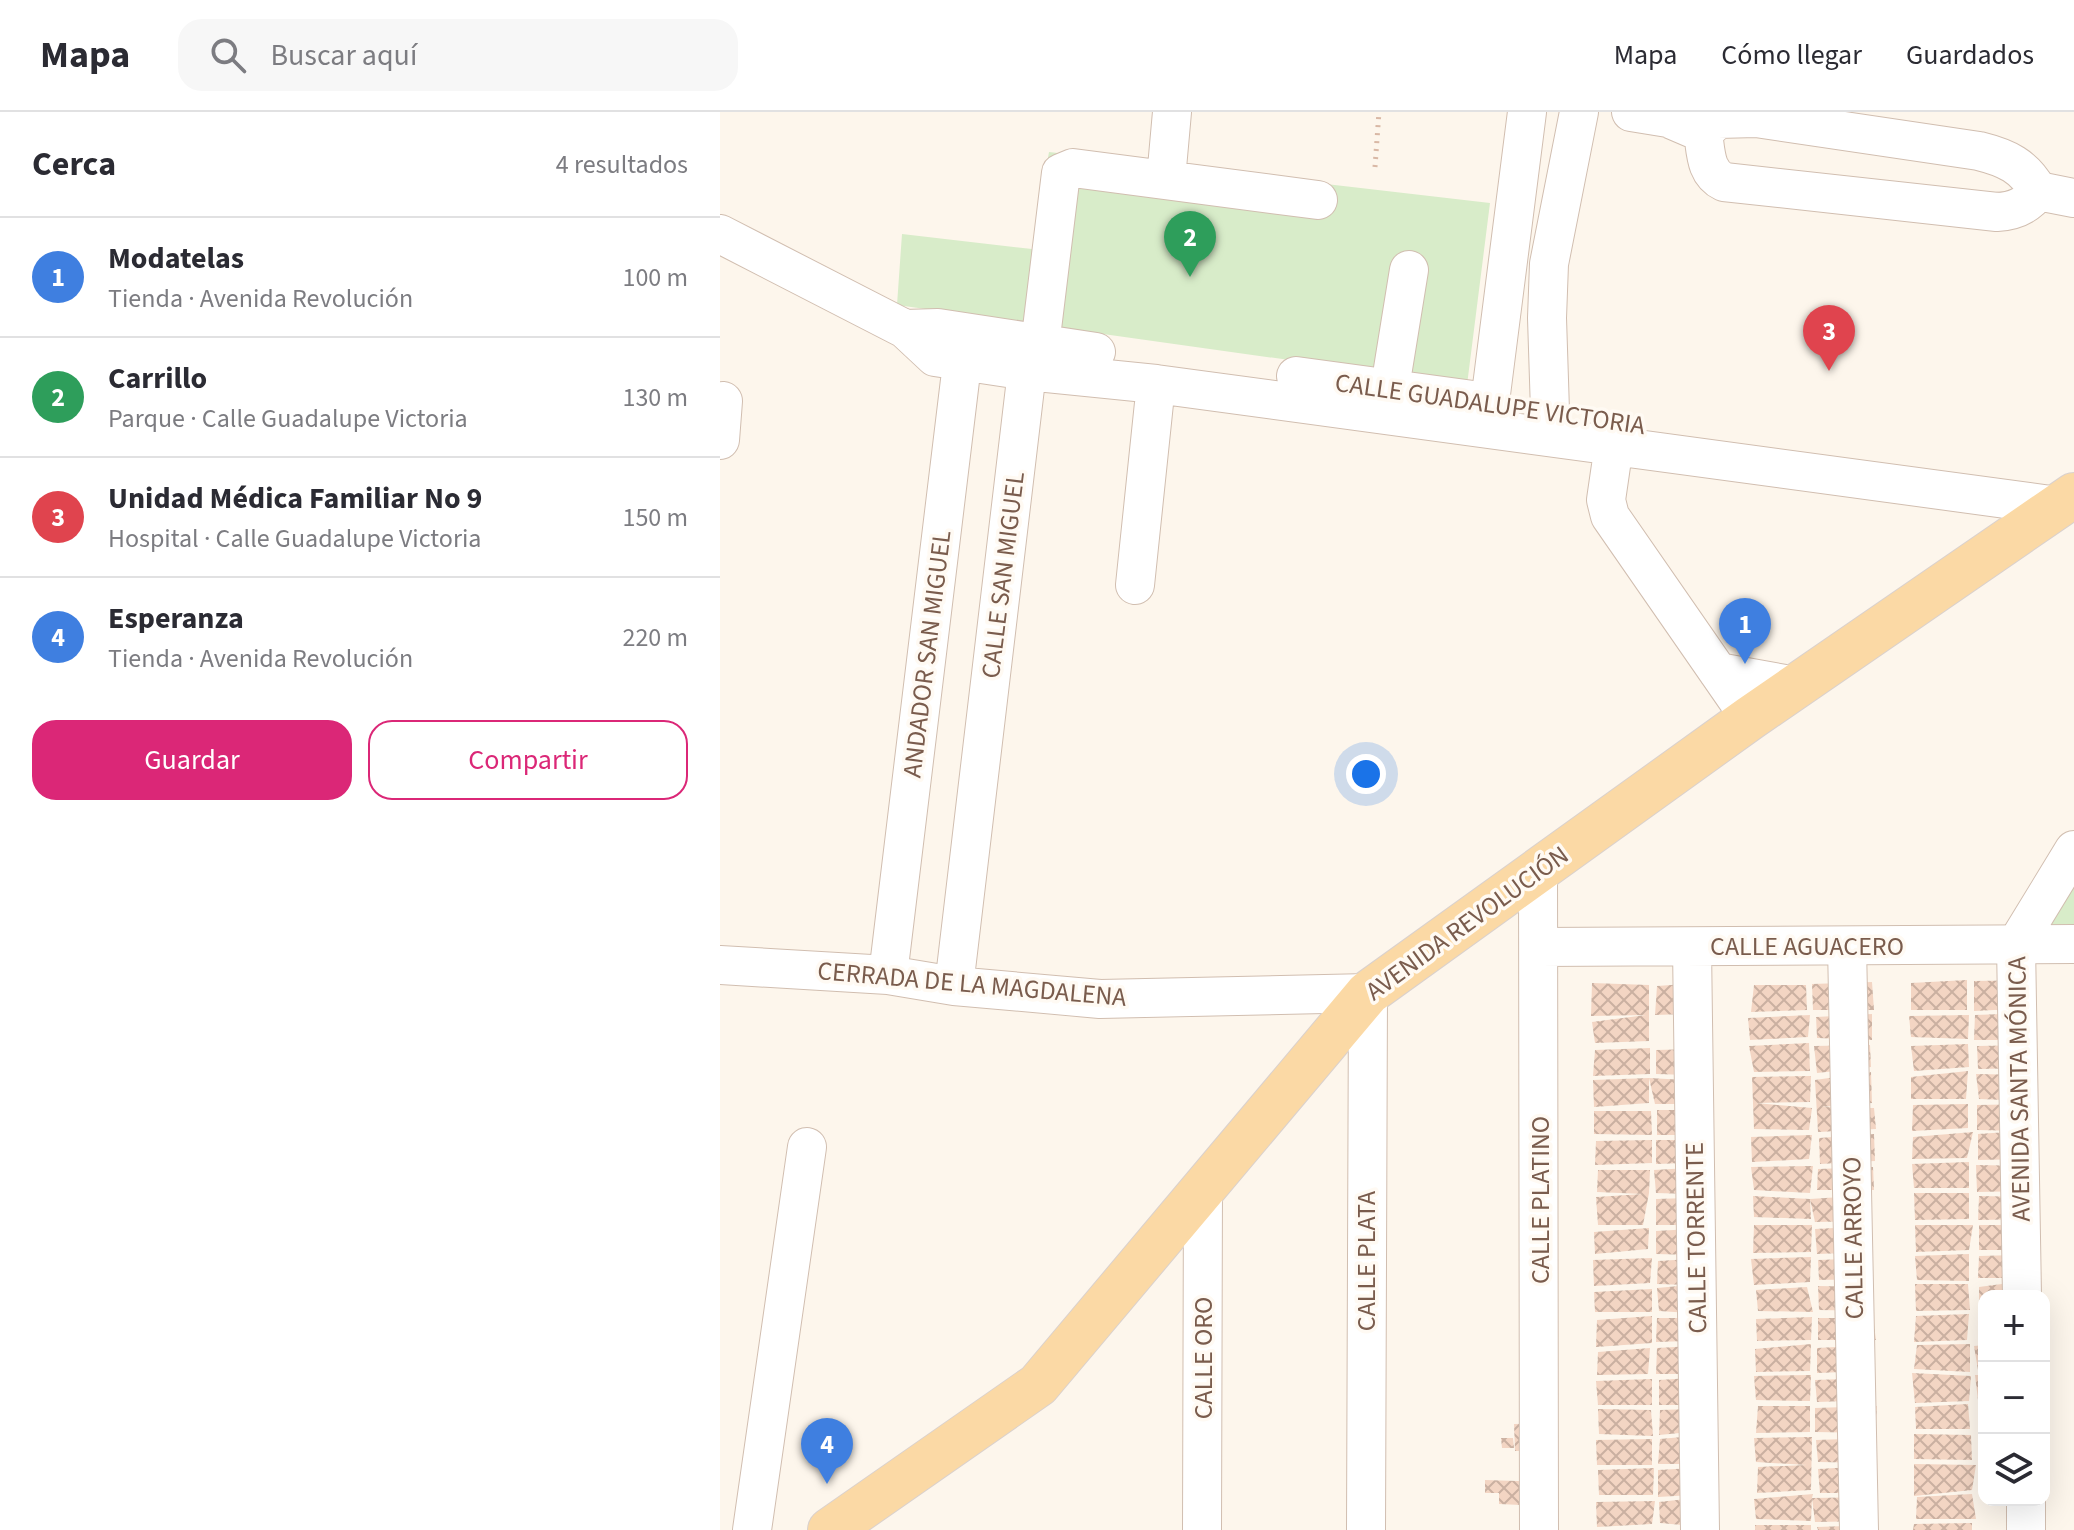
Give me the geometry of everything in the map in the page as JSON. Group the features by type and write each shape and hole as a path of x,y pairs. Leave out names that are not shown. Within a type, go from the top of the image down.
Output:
{"main road":[{"name":"AVENIDA REVOLUCIÓN","path":"831,1530 1038,1385 1368,993 1750,718 2069,497"}],"street":[{"path":"1172,112 1166,179 1318,200"},
{"path":"1490,402 1527,112"},
{"path":"1550,411 1549,264 1579,112"},
{"path":"1631,112 1668,118 1703,133"},
{"path":"1703,133 1718,119 1756,118 1979,151 2013,162 2056,194"},
{"path":"1703,133 1707,163 1716,178 1724,182 1997,212 2056,194"},
{"name":"CALLE SAN MIGUEL","path":"954,986 1033,358 1059,179 1066,169 1166,179"},
{"name":"CALLE GUADALUPE VICTORIA","path":"720,234 905,329 938,328 964,347 1388,401 1614,445 2069,497"},
{"path":"1388,401 1409,270"},
{"name":"ANDADOR SAN MIGUEL","path":"888,975 964,347"},
{"name":"CALLE GUADALUPE VICTORIA","path":"1033,358 1156,384 1388,401 1490,402 2069,497"},
{"path":"1135,585 1156,384"},
{"path":"720,440 723,401"},
{"path":"1614,445 1606,500 1610,516 1750,718"},
{"path":"1718,672 1796,686"},
{"name":"AVENIDA SANTA MÓNICA","path":"2022,1290 2016,945 2069,869"},
{"name":"CALLE PLATINO","path":"1538,870 1539,1530"},
{"name":"CALLE AGUACERO","path":"1539,947 2074,944"},
{"name":"CALLE ARROYO","path":"1847,946 1859,1530"},
{"name":"CALLE TORRENTE","path":"1692,947 1700,1530"},
{"name":"CERRADA DE LA MAGDALENA","path":"720,965 888,975 954,986 1100,999 1368,993"},
{"name":"CALLE PLATA","path":"1366,1530 1368,993"},
{"path":"752,1530 807,1147"},
{"name":"CALLE ORO","path":"1202,1530 1203,1187"},
{"path":"2026,1506 2026,1530"}],"path":[{"path":"1375,167 1379,112"}],"green space":[{"path":"1049,152 1490,203 1467,385 897,305 902,234 1032,249"},
{"path":"2074,872 2074,939 2042,927"}],"building":[{"path":"1967,980 1967,1010 1911,1010 1911,983"},
{"path":"2034,980 2035,1008 1974,1011 1974,981"},
{"path":"1872,982 1874,1010 1813,1010 1812,984"},
{"path":"1592,983 1649,985 1649,1041 1595,1043 1592,1022 1646,1015 1591,1016"},
{"path":"1685,984 1686,1014 1655,1015 1657,986"},
{"path":"1754,985 1806,985 1807,1010 1751,1012"},
{"path":"2031,1013 2033,1040 1974,1040 1975,1015"},
{"path":"1872,1014 1872,1040 1817,1038 1816,1017"},
{"path":"1810,1015 1808,1037 1750,1040 1748,1018"},
{"path":"1969,1015 1968,1039 1911,1037 1909,1016"},
{"path":"1809,1043 1810,1071 1754,1072 1749,1046"},
{"path":"1968,1044 1969,1067 1914,1071 1911,1046"},
{"path":"1870,1045 1871,1067 1817,1073 1814,1046"},
{"path":"2033,1045 2034,1068 1978,1069 1977,1046"},
{"path":"1650,1048 1650,1074 1593,1076 1595,1050"},
{"path":"1693,1049 1688,1075 1656,1074 1656,1050"},
{"path":"1968,1071 1966,1099 1911,1099 1911,1077"},
{"path":"1871,1072 1872,1103 1821,1107 1874,1108 1876,1129 1818,1132 1815,1080"},
{"path":"1976,1074 2030,1075 2031,1101 1979,1099"},
{"path":"1811,1076 1810,1102 1756,1103 1812,1108 1809,1130 1754,1129 1752,1077"},
{"path":"1649,1078 1685,1080 1687,1104 1655,1104"},
{"path":"1649,1078 1649,1103 1594,1107 1593,1080"},
{"path":"1968,1104 1968,1128 1912,1131 1913,1105"},
{"path":"2030,1104 2032,1159 1978,1160 1978,1134 2023,1131 1977,1130 1977,1105"},
{"path":"1657,1110 1689,1110 1688,1135 1657,1135"},
{"path":"1594,1111 1651,1111 1652,1135 1594,1134"},
{"path":"1973,1132 1967,1158 1912,1159 1913,1137"},
{"path":"1874,1134 1875,1161 1820,1164 1819,1138"},
{"path":"1812,1135 1809,1159 1752,1162 1751,1137"},
{"path":"1652,1140 1652,1163 1595,1165 1596,1141"},
{"path":"1656,1140 1688,1140 1687,1163 1656,1164"},
{"path":"1969,1162 1969,1188 1914,1188 1912,1164"},
{"path":"1976,1165 2033,1166 2030,1191 1977,1192"},
{"path":"1813,1166 1810,1193 1754,1190 1751,1167"},
{"path":"1873,1167 1874,1190 1817,1190 1818,1169"},
{"path":"1689,1168 1689,1194 1656,1193 1654,1170"},
{"path":"1598,1170 1650,1170 1643,1225 1598,1225 1596,1197 1643,1194 1597,1192"},
{"path":"1914,1193 1969,1193 1969,1219 1915,1220"},
{"path":"1872,1195 1872,1221 1815,1222 1810,1199"},
{"path":"1753,1196 1810,1199 1811,1219 1754,1217"},
{"path":"1979,1196 2030,1197 2031,1219 1978,1220"},
{"path":"1688,1198 1689,1225 1656,1225 1656,1199"},
{"path":"1754,1225 1812,1225 1811,1252 1753,1253"},
{"path":"1915,1225 1973,1225 1969,1250 1916,1252"},
{"path":"1979,1225 2033,1225 2033,1250 1979,1250"},
{"path":"1872,1226 1872,1252 1817,1254 1815,1229"},
{"path":"1649,1228 1648,1249 1595,1254 1594,1232"},
{"path":"1691,1229 1692,1255 1656,1254 1656,1231"},
{"path":"1969,1254 1969,1281 1917,1280 1915,1256"},
{"path":"2016,1255 2017,1278 1978,1278 1979,1256"},
{"path":"1811,1257 1810,1282 1754,1285 1751,1259"},
{"path":"1652,1258 1650,1283 1594,1286 1593,1260"},
{"path":"1871,1258 1872,1279 1819,1280 1818,1260"},
{"path":"1691,1259 1690,1285 1657,1284 1658,1261"},
{"path":"2017,1282 2016,1290 1979,1290 1979,1287"},
{"path":"1915,1284 1968,1284 1970,1310 1916,1311"},
{"path":"1690,1285 1690,1313 1659,1311 1657,1288"},
{"path":"1818,1286 1873,1287 1873,1311 1819,1310"},
{"path":"1807,1287 1813,1312 1758,1311 1756,1290"},
{"path":"1652,1289 1652,1312 1595,1312 1594,1292"},
{"path":"1969,1314 1967,1340 1914,1342 1916,1316"},
{"path":"1652,1316 1652,1343 1596,1347 1597,1320"},
{"path":"1812,1317 1811,1340 1757,1341 1756,1319"},
{"path":"1657,1318 1691,1318 1689,1341 1656,1342"},
{"path":"1818,1318 1873,1318 1876,1340 1818,1340"},
{"path":"1811,1344 1810,1371 1756,1372 1755,1349"},
{"path":"1970,1344 1970,1372 1914,1369 1917,1345"},
{"path":"1873,1345 1872,1371 1817,1373 1817,1348"},
{"path":"1692,1346 1691,1374 1656,1374 1657,1348"},
{"path":"1974,1346 1978,1346 1978,1370"},
{"path":"1650,1348 1648,1374 1597,1375 1598,1352"},
{"path":"1912,1373 1971,1376 1969,1401 1915,1403"},
{"path":"1811,1375 1810,1401 1756,1400 1754,1376"},
{"path":"1690,1378 1689,1405 1659,1405 1659,1380"},
{"path":"1873,1378 1876,1400 1817,1402 1815,1380"},
{"path":"1652,1379 1652,1405 1598,1405 1596,1381"},
{"path":"1968,1404 1970,1429 1916,1429 1915,1407"},
{"path":"1758,1406 1810,1406 1810,1432 1756,1433"},
{"path":"1877,1406 1875,1433 1815,1432 1815,1408"},
{"path":"1598,1409 1651,1410 1653,1436 1599,1434"},
{"path":"1691,1409 1690,1432 1659,1435 1660,1410"},
{"path":"1546,1423 1547,1450 1515,1451 1514,1424"},
{"path":"1914,1434 1971,1435 1972,1460 1914,1459"},
{"path":"1693,1436 1692,1464 1658,1464 1660,1439"},
{"path":"1812,1437 1811,1490 1757,1493 1758,1467 1807,1465 1756,1462 1754,1438"},
{"path":"1501,1438 1513,1438 1514,1448 1502,1448"},
{"path":"1876,1438 1875,1463 1818,1462 1816,1440"},
{"path":"1652,1439 1652,1465 1597,1465 1596,1440"},
{"path":"1914,1464 1976,1465 1972,1490 1914,1496"},
{"path":"1853,1467 1853,1493 1820,1493 1818,1469"},
{"path":"1654,1468 1653,1495 1599,1495 1598,1470"},
{"path":"1693,1468 1692,1495 1658,1497 1658,1470"},
{"path":"1485,1480 1546,1482 1545,1506 1499,1504 1499,1493 1485,1493"},
{"path":"1813,1494 1811,1521 1756,1519 1754,1499"},
{"path":"1972,1494 1976,1519 1916,1519 1917,1497"},
{"path":"1873,1497 1873,1521 1815,1522 1812,1498"},
{"path":"1695,1498 1693,1526 1660,1523 1659,1502"},
{"path":"1655,1501 1652,1524 1597,1527 1596,1502"},
{"path":"1972,1523 1972,1530 1913,1530 1914,1524"},
{"path":"1755,1525 1811,1525 1811,1530 1755,1530"},
{"path":"1877,1525 1876,1530 1818,1530 1817,1527"}],"place":[{"name":"Carrillo","path":"1190,277"},
{"name":"Unidad Médica Familiar No 9","path":"1829,371"},
{"name":"Modatelas","path":"1745,664"},
{"name":"Esperanza","path":"827,1484"}]}
